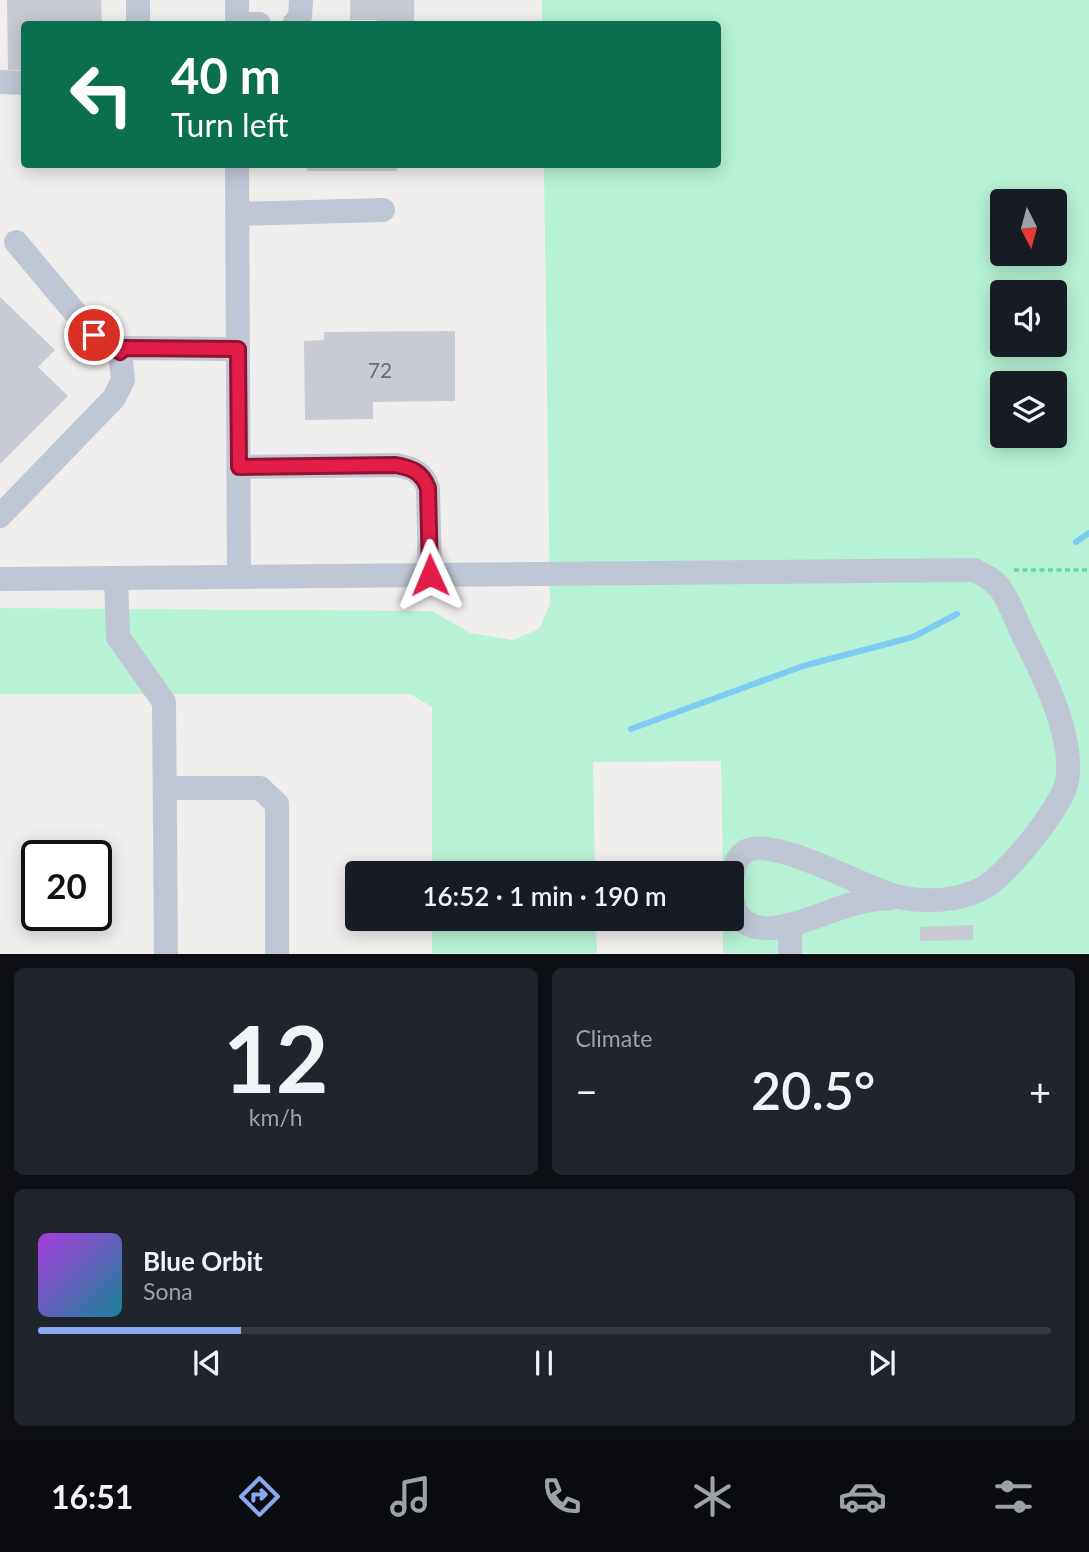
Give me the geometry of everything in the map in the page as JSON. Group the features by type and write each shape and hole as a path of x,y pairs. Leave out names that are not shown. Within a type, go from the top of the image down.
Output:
{"street":[{"path":"138,0 138,21"},
{"path":"237,0 237,21"},
{"path":"297,21 300,17 301,0"},
{"path":"0,82 21,83"},
{"path":"237,168 239,577"},
{"path":"237,215 383,210"},
{"path":"16,242 94,335 120,352"},
{"path":"120,352 125,348 238,349"},
{"path":"0,516 114,398 123,380 120,352"},
{"path":"239,467 396,465 410,468 425,478 428,488 430,575"},
{"path":"0,579 974,570 992,580 1004,596 1056,708 1063,732 1068,780 1046,820 1004,871 984,887 958,898 943,900 898,897 849,905 790,929 770,930 744,923"},
{"path":"116,578 118,637 164,702 166,954"},
{"path":"166,788 260,788 277,804 277,954"},
{"path":"736,861 745,852 754,849 773,849 898,897"},
{"path":"790,929 790,954"}],"path":[{"path":"1012,570 1089,570"}],"green space":[{"path":"542,0 1089,0 1089,953 723,953 723,931 744,931 744,861 723,861 721,761 593,762 595,861 432,861 432,707 410,694 0,694 0,608 432,611 470,633 513,640 539,629 550,604 544,168 721,168 721,21 542,21"},
{"path":"432,931 596,931 597,953 432,953"}],"building":[{"path":"7,0 101,0 102,21 21,21 21,70 8,70"},
{"path":"350,0 414,0 414,21 350,20"},
{"path":"307,168 397,168 397,171 307,171"},
{"path":"0,297 55,350 38,367 68,396 0,464"},
{"path":"455,331 455,401 373,402 373,419 305,420 304,341 324,340 324,332"},
{"path":"973,925 973,940 920,941 920,927"}],"waterway":[{"path":"1076,542 1089,533"},
{"path":"631,729 803,666 913,637 957,614"}],"route":[{"path":"94,335 120,352 125,348 238,349 239,467 396,465 417,472 425,478 428,488 430,575"}]}
